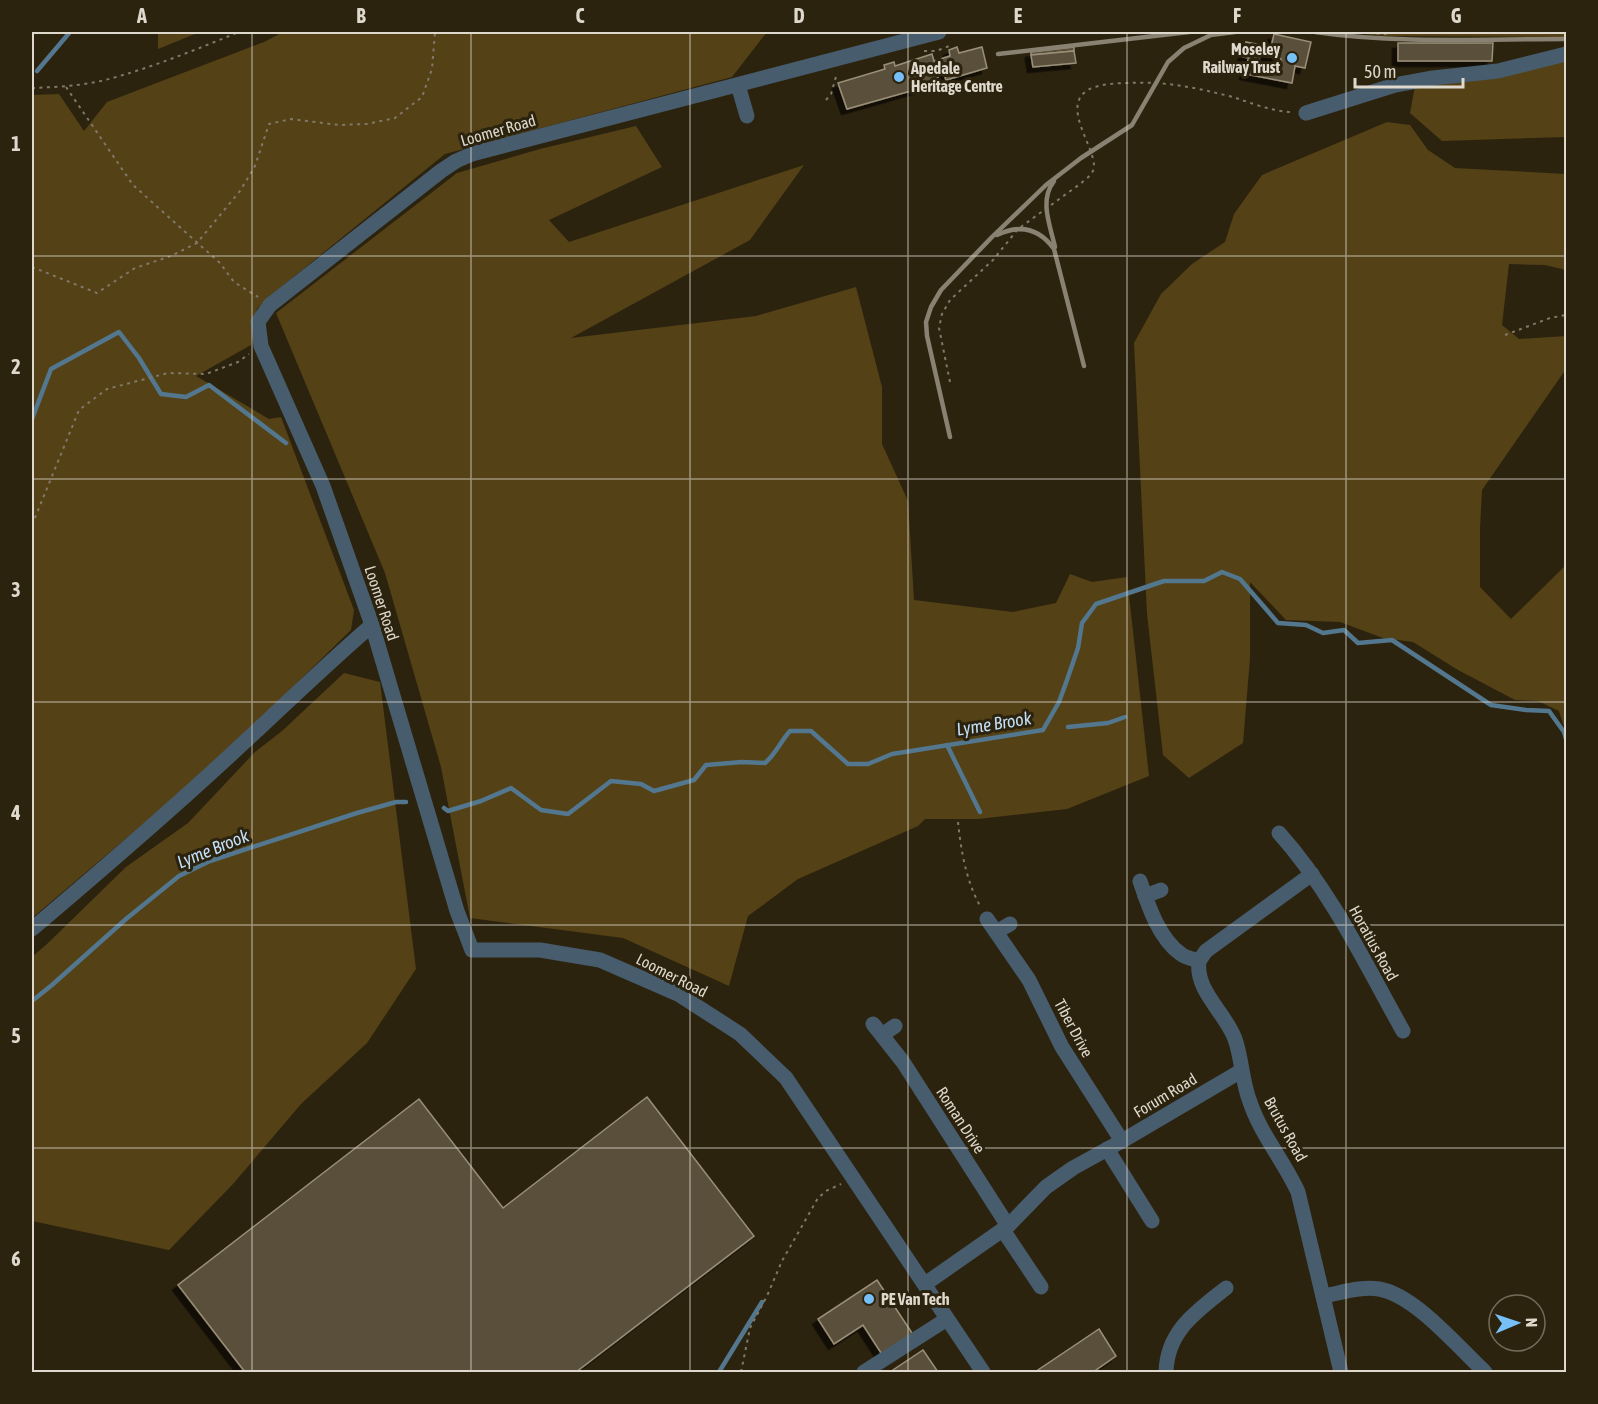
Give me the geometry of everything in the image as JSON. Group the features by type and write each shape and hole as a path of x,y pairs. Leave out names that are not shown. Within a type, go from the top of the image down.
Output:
{"street":[{"name":"Loomer Road","path":"939,32 472,154 456,161 270,305 258,322 261,346 323,486 372,625 457,912 472,950 540,950 600,960 678,994 740,1034 786,1078 983,1372"},
{"path":"1306,113 1395,85 1433,78 1498,71 1566,54"},
{"path":"738,86 747,116"},
{"path":"32,929 140,837 225,761 325,665 372,625"},
{"name":"Horatius Road","path":"1279,832 1312,874 1348,932 1403,1031"},
{"path":"1161,890 1143,889 1160,927 1181,955 1199,961 1206,951 1312,874"},
{"name":"Tiber Drive","path":"987,919 1029,980 1062,1047 1122,1141"},
{"path":"996,932 1010,924"},
{"name":"Brutus Road","path":"1199,961 1197,972 1201,983 1225,1018 1235,1040 1250,1102 1262,1129 1288,1170 1298,1192 1341,1372"},
{"name":"Roman Drive","path":"895,1026 877,1030 903,1062 1006,1228"},
{"name":"Forum Road","path":"925,1284 1006,1228 1047,1187 1073,1168 1241,1071"},
{"path":"1107,1149 1152,1221"},
{"path":"1006,1228 1041,1287"},
{"path":"1166,1372 1174,1338 1188,1318 1226,1288"},
{"path":"1323,1296 1363,1289 1379,1289 1393,1293 1409,1301 1485,1372"},
{"path":"864,1372 947,1319"}],"path":[{"path":"32,88 66,87 104,80 189,53 239,32"},
{"path":"32,267 97,293 135,268 171,256 197,243 240,191 255,166 269,124 291,119 339,125 367,124 395,118 422,97 432,69 435,32"},
{"path":"1354,32 1385,34 1401,32"},
{"path":"826,100 831,94 837,73"},
{"path":"950,382 939,328 942,314 951,300 993,260 1018,229 1090,176 1094,167 1091,152 1078,121 1080,101 1085,92 1094,87 1156,81 1218,93 1285,111 1306,113"},
{"path":"66,87 133,185 220,263 234,282 270,305"},
{"path":"1505,335 1550,318 1566,315"},
{"path":"32,525 79,410 107,388 168,373 206,374 238,362 261,346"},
{"path":"958,822 960,843 970,887 987,919"},
{"path":"741,1372 750,1328 768,1296 782,1261 818,1198 826,1191 854,1177"}],"shaded area":[{"path":"158,32 200,32 158,49"},
{"path":"283,32 767,32 732,77 445,154 270,296 257,309 251,345 196,376 269,419 281,417 354,610 351,630 215,763 32,918 32,95 59,94 84,131 107,102 264,42"},
{"path":"1341,32 1566,32 1566,37 1386,36"},
{"path":"1566,61 1566,137 1442,141 1410,113 1415,86"},
{"path":"1387,122 1410,125 1428,150 1455,168 1566,174 1566,270 1545,265 1509,264 1502,325 1519,339 1566,336 1566,369 1482,490 1480,587 1511,619 1566,565 1566,733 1559,711 1538,701 1515,700 1458,670 1413,642 1383,638 1340,622 1286,620 1250,582 1250,658 1243,743 1189,778 1163,755 1147,614 1134,343 1161,294 1192,264 1225,242 1234,214 1262,175"},
{"path":"636,126 662,167 549,220 569,242 804,165 750,240 571,338 756,316 856,287 882,387 882,444 908,501 914,600 1013,612 1056,603 1070,574 1092,582 1127,577 1149,776 1067,809 978,819 925,819 918,826 798,879 748,916 729,986 623,938 470,918 441,767 385,573 276,313 457,173 540,149"},
{"path":"344,673 380,682 416,969 367,1043 301,1104 233,1184 169,1250 32,1221 32,957 126,867 188,823 255,752 282,731"}],"building":[{"name":"Moseley Railway Trust","path":"1274,34 1311,42 1305,68 1295,66 1292,83 1245,74 1248,60 1279,67 1281,59 1260,55 1259,60 1243,57 1246,42 1271,47"},
{"path":"1398,43 1493,43 1492,61 1398,61"},
{"name":"Apedale Heritage Centre","path":"957,47 959,53 982,47 987,68 946,80 943,71 937,73 939,83 847,109 838,83 885,69 884,65 894,62 895,66 932,54 934,61 950,56 949,50"},
{"path":"1074,47 1074,51 1031,55 1031,52"},
{"path":"1074,51 1076,63 1033,67 1031,55"},
{"path":"647,1097 754,1236 576,1372 245,1372 178,1285 419,1099 503,1208"},
{"name":"PE Van Tech","path":"877,1280 914,1336 883,1356 863,1325 834,1344 818,1319"},
{"path":"1099,1329 1116,1356 1093,1372 1035,1372"},
{"path":"923,1350 938,1372 890,1372"}],"waterway":[{"path":"37,71 70,32"},
{"path":"32,419 51,369 119,332 139,358 161,394 186,397 209,385 286,443"},
{"name":"Lyme Brook","path":"444,808 448,811 481,801 511,788 541,810 568,814 611,781 641,784 654,791 694,780 706,765 765,763 790,731 811,731 848,764 868,764 892,754 1043,730 1059,702 1078,648 1082,623 1096,604 1164,581 1204,581 1222,572 1240,579 1278,623 1306,625 1323,633 1344,630 1358,643 1392,640 1491,705 1549,711 1564,732 1566,739"},
{"path":"1068,727 1108,723 1125,717"},
{"path":"947,745 980,812"},
{"name":"Lyme Brook","path":"32,1001 179,876 210,861 357,813 396,802 406,802"},
{"path":"719,1372 762,1302"}],"railway":[{"path":"998,54 1189,32"},
{"path":"950,437 927,336 926,322 931,307 941,290 1046,185 1081,158 1132,125 1168,62 1184,48 1211,35 1235,32"},
{"path":"1315,32 1409,39 1566,39"},
{"path":"1054,181 1046,204 1055,247"},
{"path":"997,235 1014,230 1028,230 1042,236 1054,249 1084,366"}],"place":[{"name":"Moseley Railway Trust","path":"1292,58"},
{"name":"Apedale Heritage Centre","path":"899,77"},
{"name":"PE Van Tech","path":"869,1299"}]}
